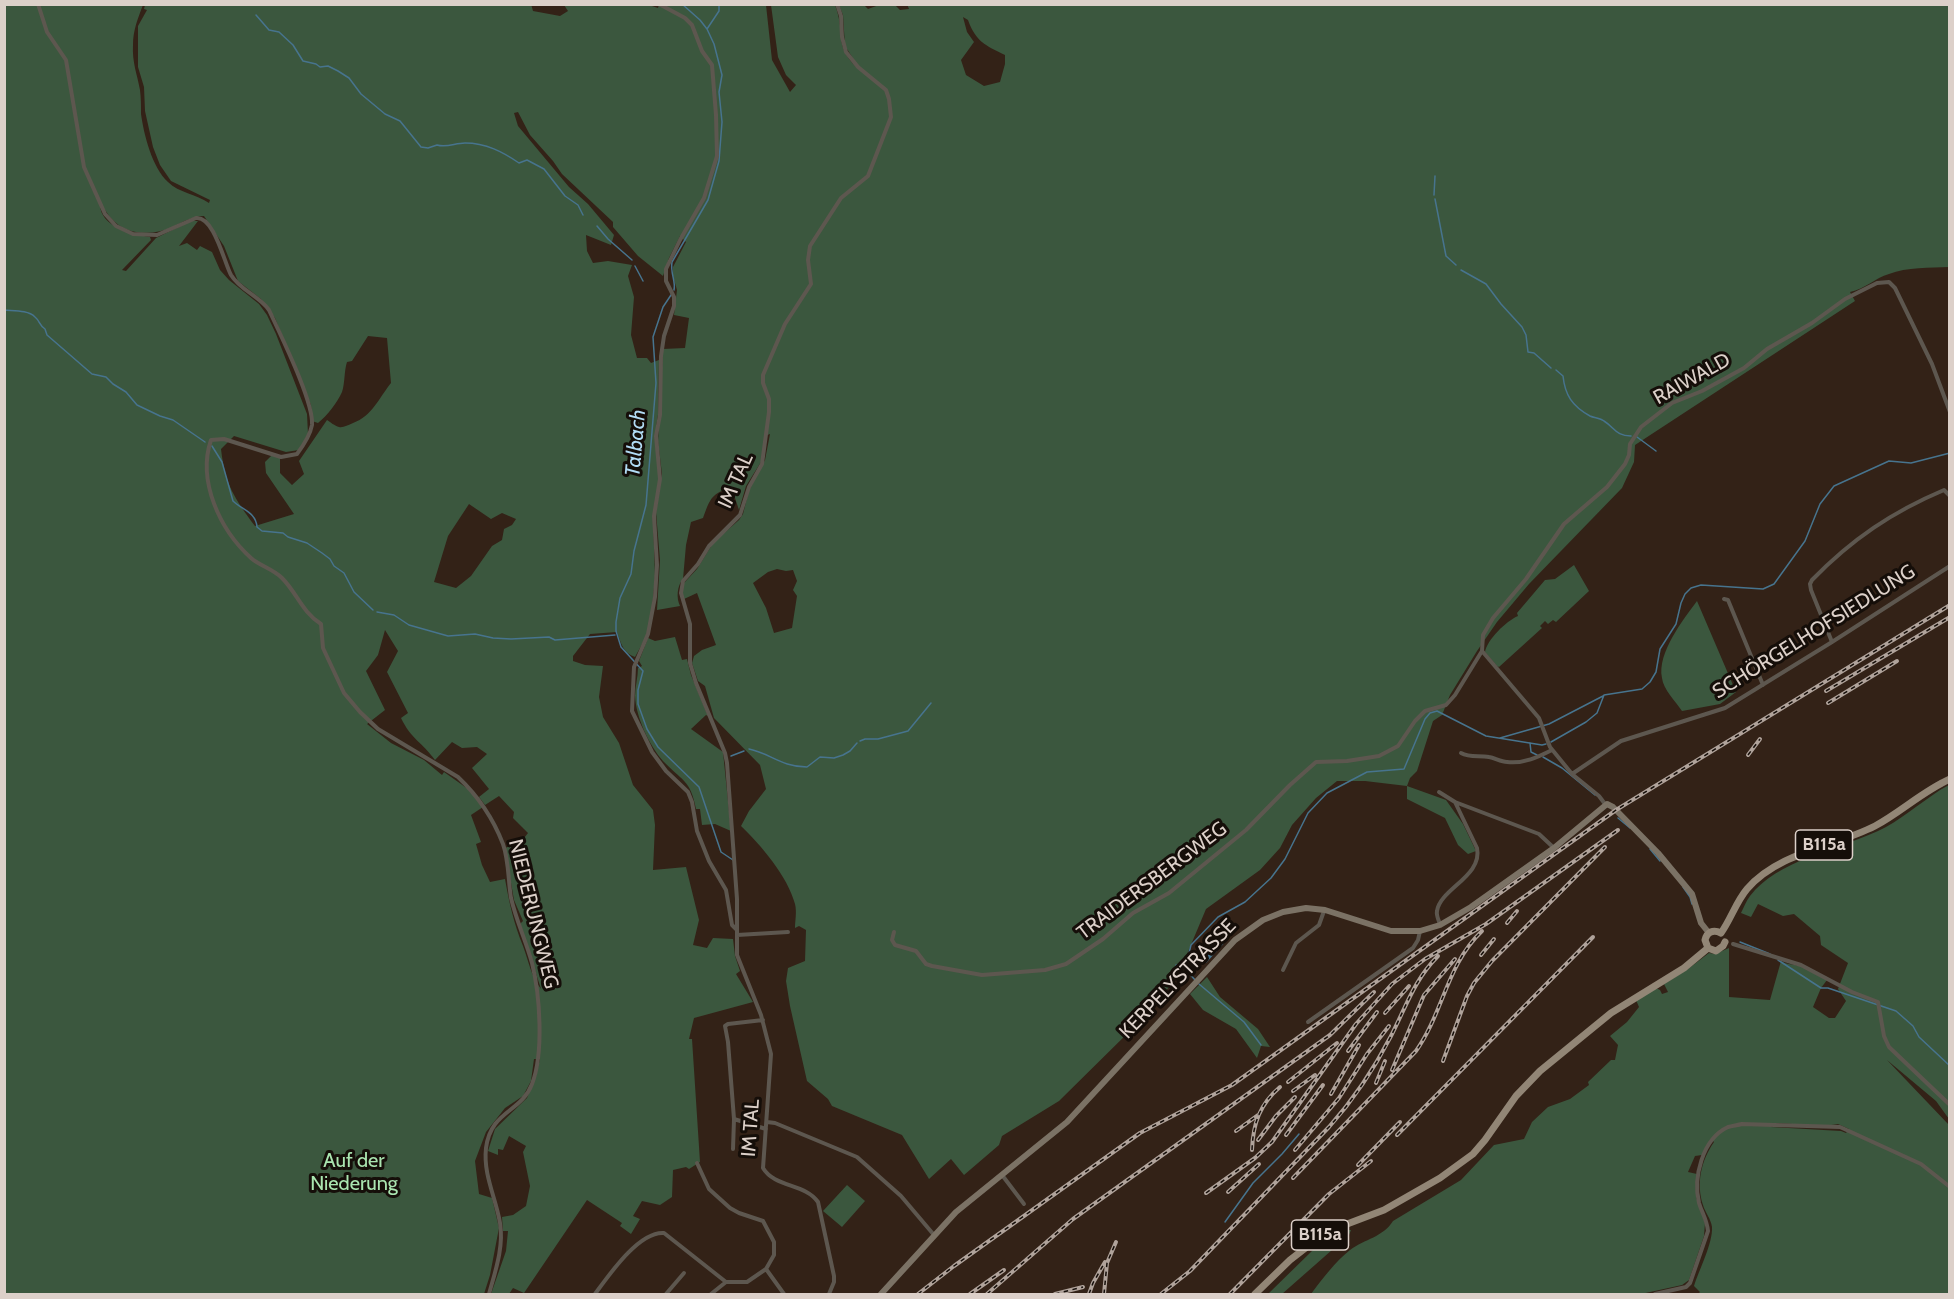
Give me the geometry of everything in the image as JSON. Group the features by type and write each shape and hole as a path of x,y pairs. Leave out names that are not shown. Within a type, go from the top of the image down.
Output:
{"main road":[{"name":"B115a","path":"1721,933 1746,890 1772,869 1802,853 1875,826 1924,792 1950,778"},
{"name":"KERPELYSTRASSE","path":"881,1294 956,1212 1067,1122 1200,977 1236,940 1263,920 1292,910 1306,909 1324,910 1390,931 1420,931 1440,926 1464,912 1554,848 1605,804"},
{"path":"1605,804 1613,807 1674,871 1692,894 1701,923 1708,933"},
{"path":"1713,931 1721,933 1725,942 1716,951 1708,948 1705,940 1708,933 1713,931"},
{"path":"1725,942 1733,944"},
{"name":"B115a","path":"1255,1294 1290,1260 1326,1232 1384,1210 1440,1178 1473,1154 1488,1137 1516,1096 1540,1071 1611,1013 1684,968 1708,948"}],"street":[{"path":"38,4 46,32 66,60 84,167 96,198 105,214 116,226 134,234 157,235"},
{"name":"IM TAL","path":"659,4 685,18 697,34 702,51 712,65 717,115 717,156 705,198 666,269 666,281 674,297 674,306 664,336 661,356 660,415 656,436 660,479 654,516 657,565 655,597 648,634 634,667 632,711 652,752 666,771 688,792 697,831 709,861 726,890 732,924 737,933"},
{"name":"IM TAL","path":"829,1294 834,1276 818,1202 813,1195 767,1174 763,1168 771,1054 763,1020 737,955 734,848 727,763 690,663 690,624 681,593 683,581 698,564 709,546 743,510 749,487 764,458 769,399 762,382 763,375 785,324 811,284 808,260 810,246 841,198 868,176 888,126 890,106 886,90 858,67 846,52 842,37 842,16 837,4"},
{"name":"NIEDERUNGWEG","path":"153,240 157,235 196,218 206,220 222,249 232,277 269,310 309,407 311,427 305,443 297,454 280,457 224,439 211,440 208,451 207,479 218,514 251,558 284,579 302,607 312,619 321,624 323,648 344,693 360,712 378,729 458,777 487,811 505,851 511,899 535,978 540,1032 536,1070 532,1084 523,1100 495,1122 489,1133 486,1147 488,1180 500,1222 501,1239 499,1257 489,1294"},
{"name":"RAIWALD","path":"1290,785 1316,762 1347,761 1379,756 1398,746 1415,721 1425,711 1446,705 1455,695 1482,651 1483,635 1493,618 1526,579 1564,524 1607,487 1625,464 1630,444 1641,427 1672,403 1702,391 1744,368 1767,349 1812,323 1845,300 1877,283 1889,282 1895,288 1932,364 1950,412"},
{"path":"1832,642 1811,590 1812,580 1839,554 1891,515 1944,490 1950,496"},
{"name":"SCHÖRGELHOFSIEDLUNG","path":"1572,774 1621,741 1718,711 1832,642 1950,566"},
{"path":"1724,599 1728,600 1763,685"},
{"path":"1482,651 1539,718 1551,749 1572,774 1599,796 1605,804"},
{"path":"1461,753 1465,756 1490,757 1503,762 1517,763 1538,757 1551,749"},
{"name":"TRAIDERSBERGWEG","path":"894,932 892,940 895,945 916,951 926,964 956,971 982,975 999,974 1045,970 1066,964 1103,939 1133,913 1169,892 1246,830 1290,785"},
{"path":"1439,792 1455,802 1539,834 1554,848"},
{"path":"1440,926 1437,916 1438,907 1470,873 1478,855 1478,848 1455,802"},
{"path":"1283,970 1296,943 1319,925 1324,910"},
{"path":"1308,1022 1413,948 1420,931"},
{"path":"737,933 788,932"},
{"path":"1733,944 1801,965 1846,989 1878,1002 1884,1036 1889,1047 1950,1105"},
{"path":"733,1149 734,1119 728,1042 724,1026 763,1020"},
{"path":"734,1119 766,1129"},
{"path":"767,1122 776,1123 857,1157 901,1196 934,1235"},
{"path":"1656,1294 1686,1287 1690,1283 1708,1231 1699,1203 1698,1187 1702,1158 1712,1141 1728,1127 1742,1124 1840,1127 1921,1164 1950,1187"},
{"path":"697,1163 709,1189 740,1214 763,1221 774,1242 774,1255 766,1269 747,1282 726,1282 711,1294"},
{"path":"1002,1175 1024,1204"},
{"path":"595,1294 639,1242 660,1233 664,1233 678,1243 726,1282"},
{"path":"766,1269 784,1294"},
{"path":"666,1294 684,1273"}],"green space":[{"name":"Auf der Niederung","path":"531,4 533,11 560,16 568,11 564,5 646,4 658,8 659,4 766,5 772,60 790,92 796,85 786,75 778,57 771,5 835,5 843,48 852,63 862,72 845,46 843,15 839,5 864,5 868,9 879,5 895,5 900,10 909,9 907,4 1949,5 1949,267 1903,270 1850,292 1855,301 1635,445 1634,462 1622,488 1529,584 1497,622 1477,651 1450,695 1442,715 1433,721 1417,771 1410,778 1407,786 1365,781 1337,781 1316,798 1292,825 1280,848 1260,870 1206,909 1177,978 1136,1025 1059,1101 1002,1136 999,1145 964,1175 951,1159 929,1179 902,1135 832,1106 828,1099 807,1081 786,981 788,968 805,961 806,930 799,926 795,928 795,904 780,872 757,842 741,826 766,789 760,765 714,718 705,686 698,681 692,663 694,656 702,650 716,645 697,593 684,599 682,592 684,583 697,569 713,543 743,514 749,490 765,460 770,434 765,436 761,462 746,486 739,510 735,498 725,490 713,497 703,518 691,522 683,579 678,592 680,606 657,610 660,560 656,512 662,474 658,441 663,349 685,348 689,318 674,315 677,290 673,267 686,242 680,236 663,276 638,256 613,227 613,222 562,174 530,135 518,112 514,113 518,126 569,187 588,204 614,235 611,245 586,235 587,251 593,263 608,261 632,265 628,276 634,297 631,335 637,358 647,358 651,363 659,360 656,427 659,477 653,517 655,576 652,610 646,637 635,657 625,650 617,632 590,634 573,656 573,661 585,665 603,666 599,697 603,717 619,743 633,785 653,810 655,825 653,870 686,867 699,920 693,945 707,948 713,938 733,939 740,971 736,974 753,1002 694,1018 689,1039 692,1039 700,1162 689,1169 686,1167 673,1170 672,1197 660,1205 642,1201 633,1216 640,1219 631,1234 620,1226 622,1223 587,1200 524,1293 513,1288 509,1294 491,1294 506,1251 508,1231 503,1231 502,1217 513,1215 526,1206 530,1186 523,1152 526,1146 509,1136 503,1150 498,1149 498,1155 488,1151 495,1129 527,1098 540,1059 534,1059 531,1081 523,1096 505,1108 486,1132 475,1161 479,1194 492,1198 499,1228 484,1294 5,1294 5,5 143,5 135,29 133,51 140,90 142,122 150,150 157,168 168,182 177,189 209,203 210,200 171,181 160,165 153,147 145,111 144,87 138,67 138,26 147,10 144,9 145,5","holes":["963,17 968,20 974,33 982,42 1005,55 1000,82 984,86 966,75 961,60 974,42 967,32","100,204 121,227 143,233 166,230 192,218 204,216 224,246 238,281 261,299 275,318 311,405 312,421 318,423 335,405 342,392 347,362 352,361 368,336 387,338 391,383 375,406 360,420 342,427 327,420 299,461 304,474 292,485 280,473 280,458 272,455 265,462 266,473 294,514 255,526 241,507 228,481 221,449 234,436 286,452 299,450 308,434 307,414 267,315 259,304 220,270 212,252 200,246 197,250 187,243 179,246 198,221 191,221 156,238 126,271 122,270 151,240 150,237 118,228 111,224 101,212","469,504 491,519 502,513 516,519 512,525 504,529 502,540 492,546 471,576 456,588 434,582 448,536","777,569 793,570 797,581 793,590 797,596 792,628 774,633 766,608 753,583 768,572","385,630 398,651 387,672 408,713 401,718 409,731 435,760 452,742 462,748 477,747 487,754 472,768 489,789 479,797 485,805 499,796 514,812 513,818 528,833 521,842 505,848 514,900 523,921 520,924 541,989 532,974 517,929 505,879 490,882 482,865 476,844 481,842 471,815 483,807 468,789 444,772 442,775 424,760 391,743 367,724 385,710 366,671 378,655"]},
{"path":"1574,565 1589,591 1556,622 1553,620 1548,624 1545,621 1540,626 1542,628 1499,667 1497,666 1485,652 1493,637 1508,622 1518,616 1517,613 1545,580 1555,579"},
{"path":"1697,601 1736,692 1720,704 1682,711 1665,687 1661,668 1672,637"},
{"path":"675,637 682,660 687,659 708,716 706,715 691,729 723,752 731,831 715,824 702,825 700,809 696,809 688,786 658,754 648,739 638,713 635,696 638,668 642,666 639,661 648,638 655,641"},
{"path":"1949,785 1949,1119 1936,1101 1887,1060 1949,1125 1949,1294 1698,1294 1700,1292 1694,1286 1712,1233 1700,1189 1703,1164 1714,1142 1711,1139 1702,1155 1695,1156 1688,1172 1697,1174 1696,1197 1705,1223 1704,1236 1689,1280 1682,1285 1641,1294 1311,1294 1334,1265 1350,1250 1384,1231 1393,1221 1461,1180 1494,1145 1524,1139 1532,1122 1548,1107 1570,1099 1589,1085 1588,1082 1611,1060 1615,1060 1618,1045 1610,1036 1627,1022 1639,1007 1636,1000 1656,988 1662,994 1668,992 1664,984 1709,953 1715,954 1729,948 1729,997 1770,1000 1781,961 1810,971 1827,980 1813,1007 1829,1018 1835,1018 1846,1001 1838,989 1848,963 1821,945 1820,936 1794,914 1783,916 1758,904 1751,917 1741,913 1746,902 1761,884 1775,874 1809,857 1886,827","holes":["1776,1123 1825,1126 1838,1124 1849,1129 1846,1133 1771,1127"]},
{"path":"1407,786 1446,800 1463,824 1476,851 1468,854 1458,845 1445,818 1407,799"},
{"path":"1207,977 1220,997 1258,1029 1270,1047 1261,1046 1257,1058 1236,1029 1203,1010 1190,994"},
{"path":"847,1185 865,1201 842,1227 823,1211"},
{"path":"1342,1230 1351,1230 1349,1235 1282,1294 1268,1294 1314,1249"}],"water":[{"path":"1217,930 1227,940 1206,963 1196,954"}],"waterway":[{"path":"682,4 707,29"},
{"name":"Talbach","path":"674,290 672,262 708,200 719,161 722,122 719,92 722,75 714,44 707,29 719,11 719,4"},
{"path":"256,15 269,30 279,32 293,45 303,61 320,67 328,66 349,78 361,94 385,114 400,121 421,147 473,143 494,149 519,163 527,160 544,169 565,196 578,205 583,215"},
{"path":"1434,195 1435,176"},
{"path":"1435,199 1446,256 1456,265"},
{"path":"597,226 632,260"},
{"path":"635,266 643,281"},
{"path":"1461,270 1486,284 1522,327 1526,335 1528,352 1534,353 1551,368"},
{"name":"Talbach","path":"671,295 663,307 653,337 656,383 646,505 634,551 631,574 620,598 616,631 621,647 643,671 638,690 638,704 647,729 658,747 699,787 721,852 733,860"},
{"path":"4,310 21,311 37,318 47,335 92,374 106,377 126,392 137,405 173,420 205,442"},
{"path":"1556,370 1563,376 1568,394 1578,408 1602,420 1619,433 1631,436"},
{"path":"1637,437 1656,451"},
{"path":"212,446 222,462 233,501 254,518 257,527 262,531 283,533 307,543 322,553 344,573 354,592 373,610"},
{"path":"1551,742 1597,713 1604,695 1642,689 1650,682 1656,672 1660,649 1676,624 1681,603 1691,588 1701,585 1763,589 1774,584 1805,541 1820,504 1834,486 1889,461 1911,463 1950,453"},
{"path":"377,612 394,615 409,625 448,636 475,634 493,638 549,637 555,640 615,635"},
{"path":"1500,738 1549,724 1603,696"},
{"path":"860,741 908,731 931,703"},
{"path":"1196,981 1185,969 1191,945 1218,917 1245,902 1271,878 1285,859 1308,813 1327,793 1367,772 1404,769 1425,719 1430,713 1437,711 1486,736 1546,744"},
{"path":"749,749 790,765 807,767 820,757 834,758 843,755 857,743"},
{"path":"1530,743 1531,752 1537,755"},
{"path":"731,756 744,751"},
{"path":"1543,757 1562,768 1595,795"},
{"path":"1618,818 1630,828"},
{"path":"1650,849 1660,861"},
{"path":"1683,887 1692,904"},
{"path":"1740,942 1770,954"},
{"path":"1778,960 1821,988 1828,988 1896,1011 1913,1026 1919,1037 1950,1066"},
{"name":"Talbach","path":"1176,965 1183,968"},
{"path":"1199,984 1244,1022 1261,1045"},
{"path":"1225,1222 1253,1183 1299,1134"}],"railway":[{"path":"918,1294 1140,1133 1232,1085 1616,810 1950,605"},
{"path":"1826,691 1950,617"},
{"path":"1828,703 1897,661"},
{"path":"1748,755 1760,739"},
{"path":"1206,1193 1255,1158 1272,1142 1356,1024 1392,984 1425,959 1486,924 1618,830"},
{"path":"1443,1061 1474,983 1492,961 1605,847"},
{"path":"1507,923 1517,911"},
{"path":"1293,1178 1416,1051 1433,1021 1461,958 1482,931"},
{"path":"1397,1135 1593,937"},
{"path":"1481,955 1494,939"},
{"path":"1161,1294 1190,1271 1329,1127 1371,1072 1411,994 1438,956"},
{"path":"1392,1070 1424,995 1455,959"},
{"path":"1385,1013 1409,986"},
{"path":"987,1294 1073,1219 1330,1035 1374,992"},
{"path":"1348,1051 1377,1012"},
{"path":"1295,1150 1339,1098 1367,1054 1389,1026"},
{"path":"1288,1082 1337,1043"},
{"path":"1331,1094 1359,1045"},
{"path":"1376,1083 1385,1061"},
{"path":"1293,1091 1315,1075"},
{"path":"1286,1135 1323,1085"},
{"path":"1252,1150 1259,1115 1267,1100 1280,1087"},
{"path":"1258,1140 1276,1116 1295,1097"},
{"path":"1236,1131 1258,1115"},
{"path":"1358,1165 1400,1122"},
{"path":"1230,1294 1329,1194 1371,1161"},
{"path":"1228,1192 1259,1164"},
{"path":"1104,1294 1107,1263 1116,1242"},
{"path":"1089,1294 1105,1262"},
{"path":"970,1294 1004,1270"},
{"path":"1055,1294 1083,1287"}]}
